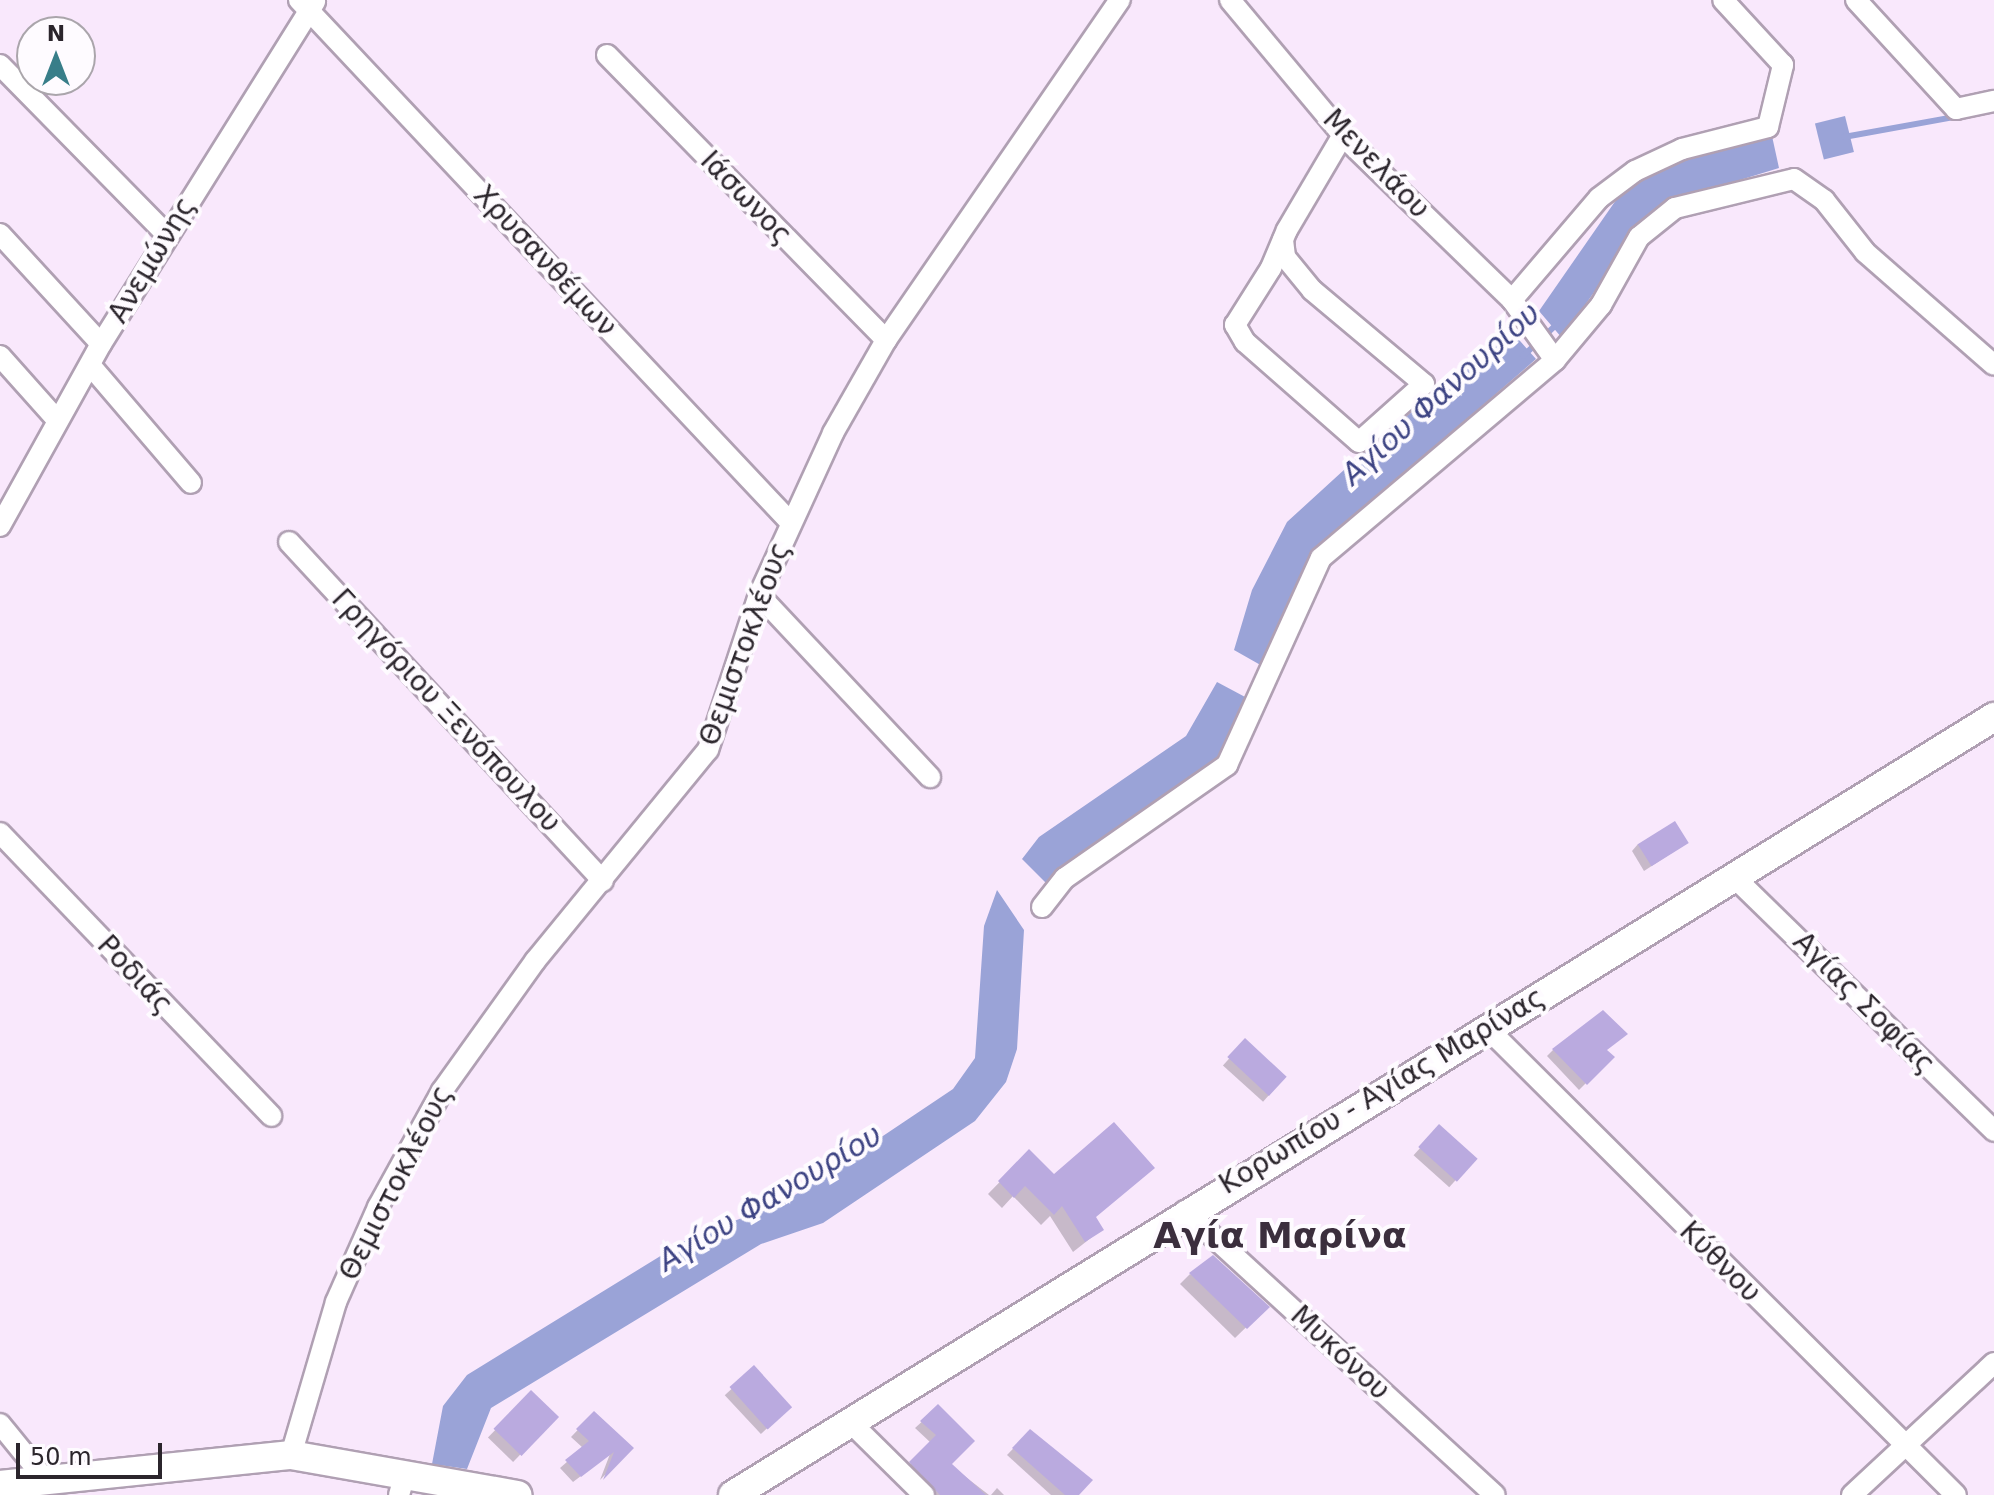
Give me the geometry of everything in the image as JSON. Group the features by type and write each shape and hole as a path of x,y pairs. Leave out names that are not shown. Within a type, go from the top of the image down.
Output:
{"main road":[{"name":"Κορωπίου - Αγίας Μαρίνας","path":"733,1495 1185,1211 1994,717"},
{"path":"0,1485 44,1478 291,1455 401,1486 518,1495"}],"street":[{"name":"Θεμιστοκλέους","path":"291,1455 336,1302 378,1207 480,1032 708,750 759,595 790,522 886,340 1120,0"},
{"name":"Μενελάου","path":"1230,0 1343,135 1512,300 1551,355"},
{"path":"1512,300 1599,198 1635,171 1682,149 1768,127 1783,65 1723,0"},
{"path":"1856,0 1956,109 1994,101"},
{"name":"Ανεμώνης","path":"0,526 101,344 308,3"},
{"name":"Χρυσανθέμων","path":"308,3 790,522"},
{"name":"Ιάσωνος","path":"607,55 886,340"},
{"path":"0,65 167,235"},
{"path":"1283,240 1285,257 1312,290 1424,384 1359,442 1236,332 1283,240 1343,135"},
{"path":"1042,907 1065,878 1227,765 1321,558 1551,355 1649,228 1696,200 1794,179 1824,200 1865,252 1994,365"},
{"path":"0,234 101,344"},
{"path":"0,356 57,420"},
{"path":"90,365 191,483"},
{"name":"Γρηγόριου Ξενόπουλου","path":"289,542 603,881"},
{"path":"759,595 930,777"},
{"name":"Ροδιάς","path":"0,833 271,1116"},
{"name":"Αγίας Σοφίας","path":"1733,876 1994,1131"},
{"name":"Κύθνου","path":"1486,1027 1904,1447 1956,1495"},
{"name":"Μυκόνου","path":"1185,1211 1495,1495"},
{"path":"1852,1495 1994,1363"},
{"path":"850,1422 924,1495"},
{"path":"0,1424 44,1478"}],"water":[{"path":"1845,116 1854,152 1824,159 1815,123"},
{"path":"1751,136 1772,136 1779,168 1688,196 1632,238 1562,338 1539,311 1623,190 1650,169"},
{"path":"1513,333 1536,359 1335,534 1264,667 1234,650 1252,590 1287,522 1380,437"},
{"path":"1217,682 1247,698 1220,757 1046,883 1022,859 1039,837 1186,736"},
{"path":"997,890 1024,930 1017,1049 1006,1082 975,1121 823,1223 761,1244 491,1408 467,1469 432,1464 443,1406 467,1375 693,1236 783,1203 953,1089 975,1058 984,926"}],"building":[{"path":"1675,821 1689,843 1651,866 1638,844"},
{"path":"1603,1010 1628,1034 1607,1050 1615,1057 1587,1085 1552,1049"},
{"path":"1245,1038 1287,1077 1269,1096 1227,1057"},
{"path":"1114,1122 1155,1168 1096,1217 1104,1230 1085,1242 1062,1206 1054,1215 1025,1186 1014,1198 998,1181 1029,1149 1054,1174"},
{"path":"1439,1124 1478,1159 1457,1182 1418,1147"},
{"path":"1213,1255 1270,1307 1247,1329 1189,1273"},
{"path":"754,1365 792,1407 768,1429 729,1387"},
{"path":"531,1390 559,1417 522,1456 493,1429"},
{"path":"938,1404 975,1441 952,1464 986,1495 940,1495 909,1462 936,1435 920,1421"},
{"path":"594,1411 634,1448 603,1480 614,1452 581,1477 565,1460 589,1441 576,1429"},
{"path":"1030,1429 1093,1480 1079,1495 1065,1495 1012,1448"}],"waterway":[{"name":"Αγίου Φανουρίου","path":"1844,137 1959,116"},
{"name":"Αγίου Φανουρίου","path":"1523,356 1558,323"}],"district":[{"name":"Αγία Μαρίνα","path":"1280,1236"}]}
